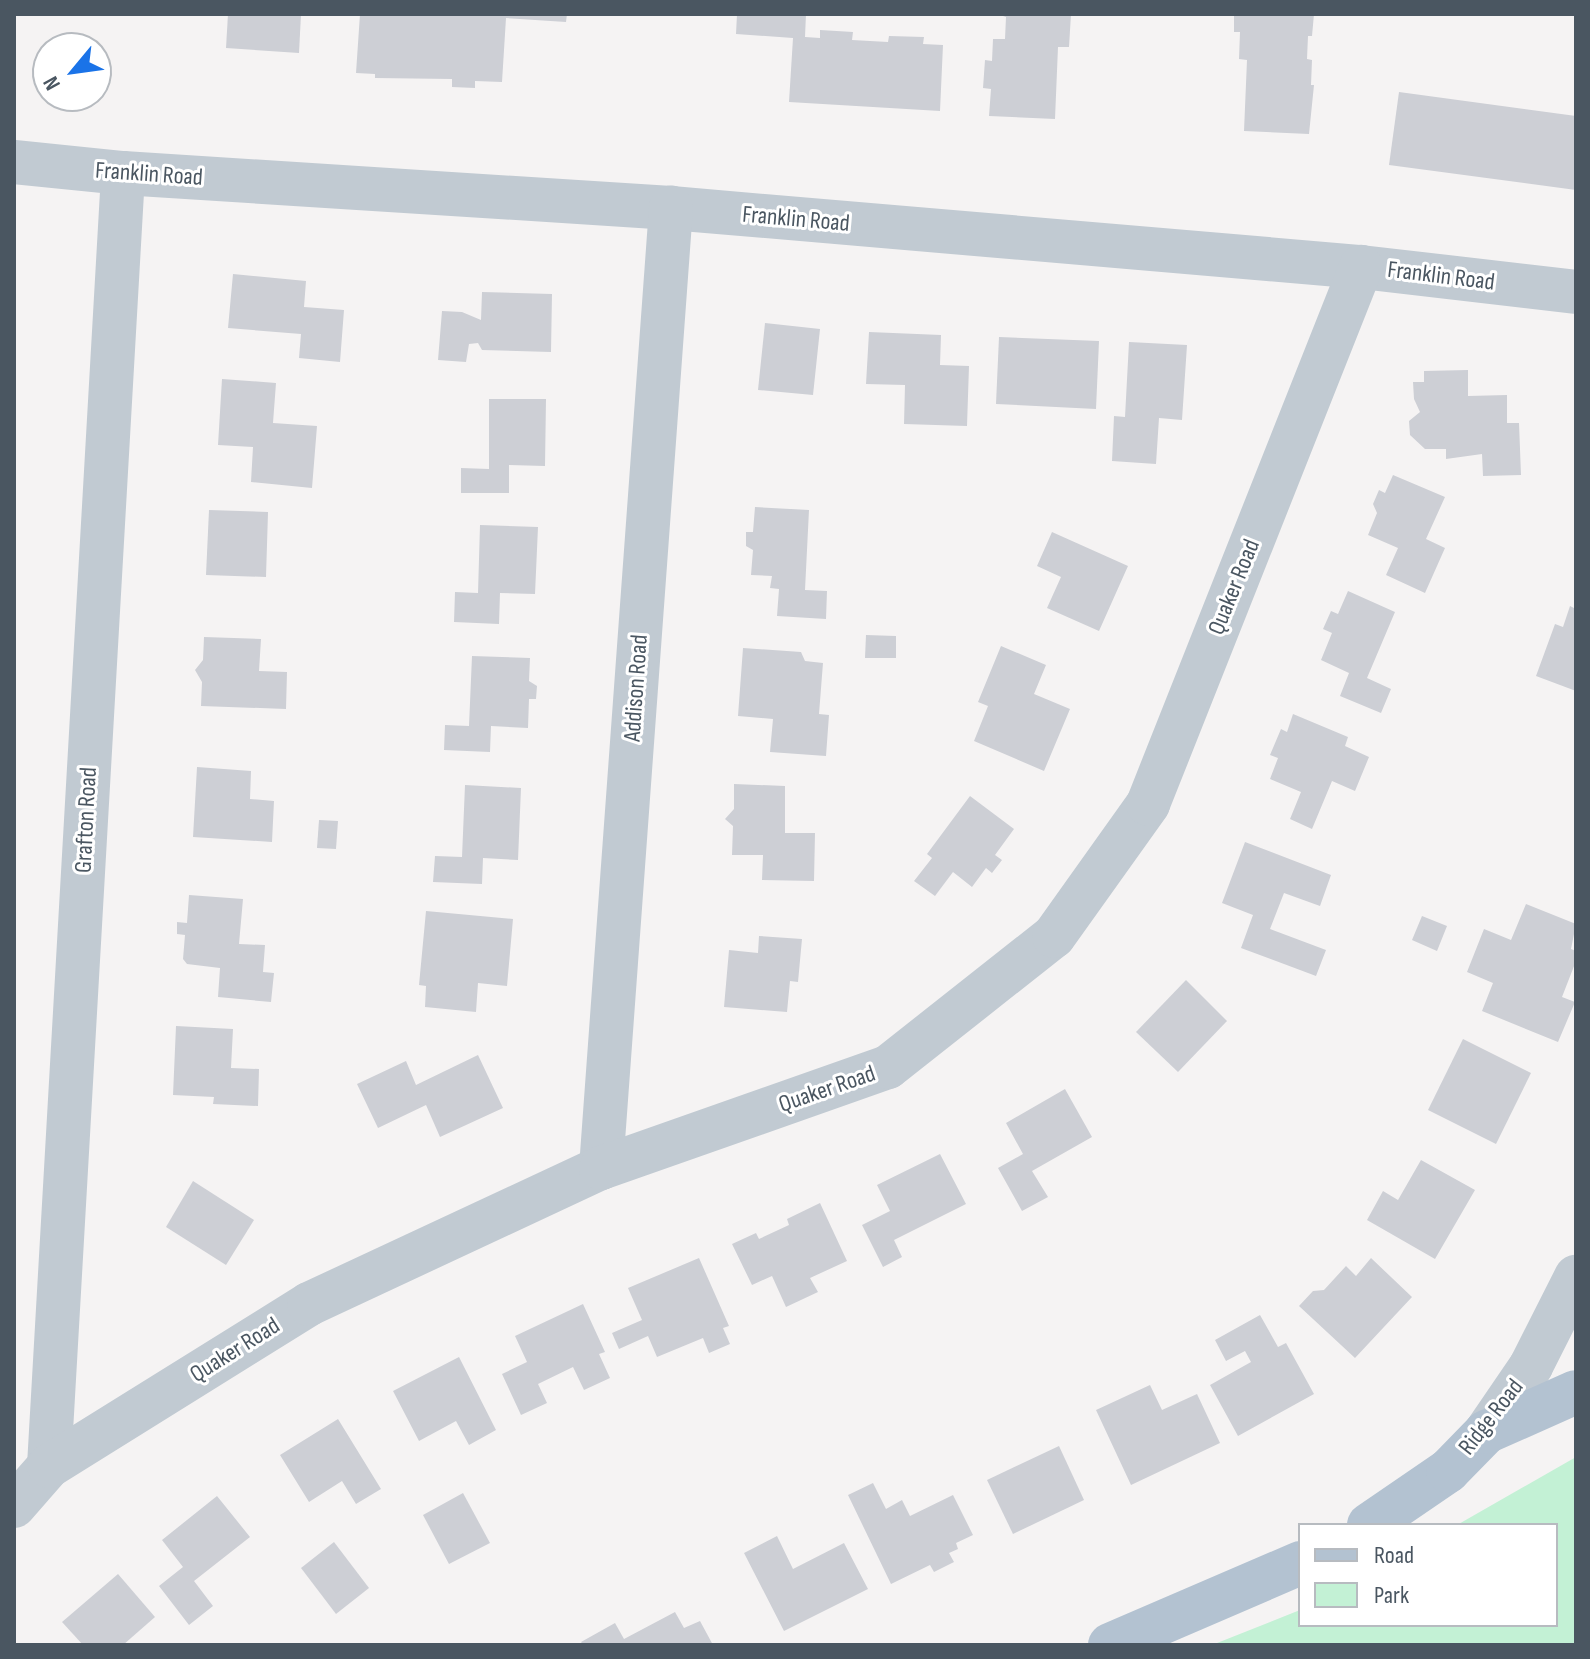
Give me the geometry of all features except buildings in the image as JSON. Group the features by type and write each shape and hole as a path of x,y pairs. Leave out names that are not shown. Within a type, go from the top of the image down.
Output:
{"main road":[{"path":"1486,1432 1576,1392"},
{"name":"Ridge Road","path":"1372,1523 1448,1471 1486,1432"},
{"path":"1110,1645 1298,1564"}],"street":[{"name":"Franklin Road","path":"14,162 123,173 671,208 1361,267 1576,292"},
{"name":"Grafton Road","path":"49,1466 123,173"},
{"name":"Addison Road","path":"601,1168 671,208"},
{"name":"Quaker Road","path":"14,1506 49,1466 309,1304 601,1168 888,1067 1054,936 1148,804 1361,267"},
{"name":"Ridge Road","path":"1486,1432 1531,1366 1576,1277"}],"green space":[{"path":"1576,1457 1576,1645 1212,1645 1298,1611 1298,1627 1558,1627 1558,1523 1460,1523"}]}
